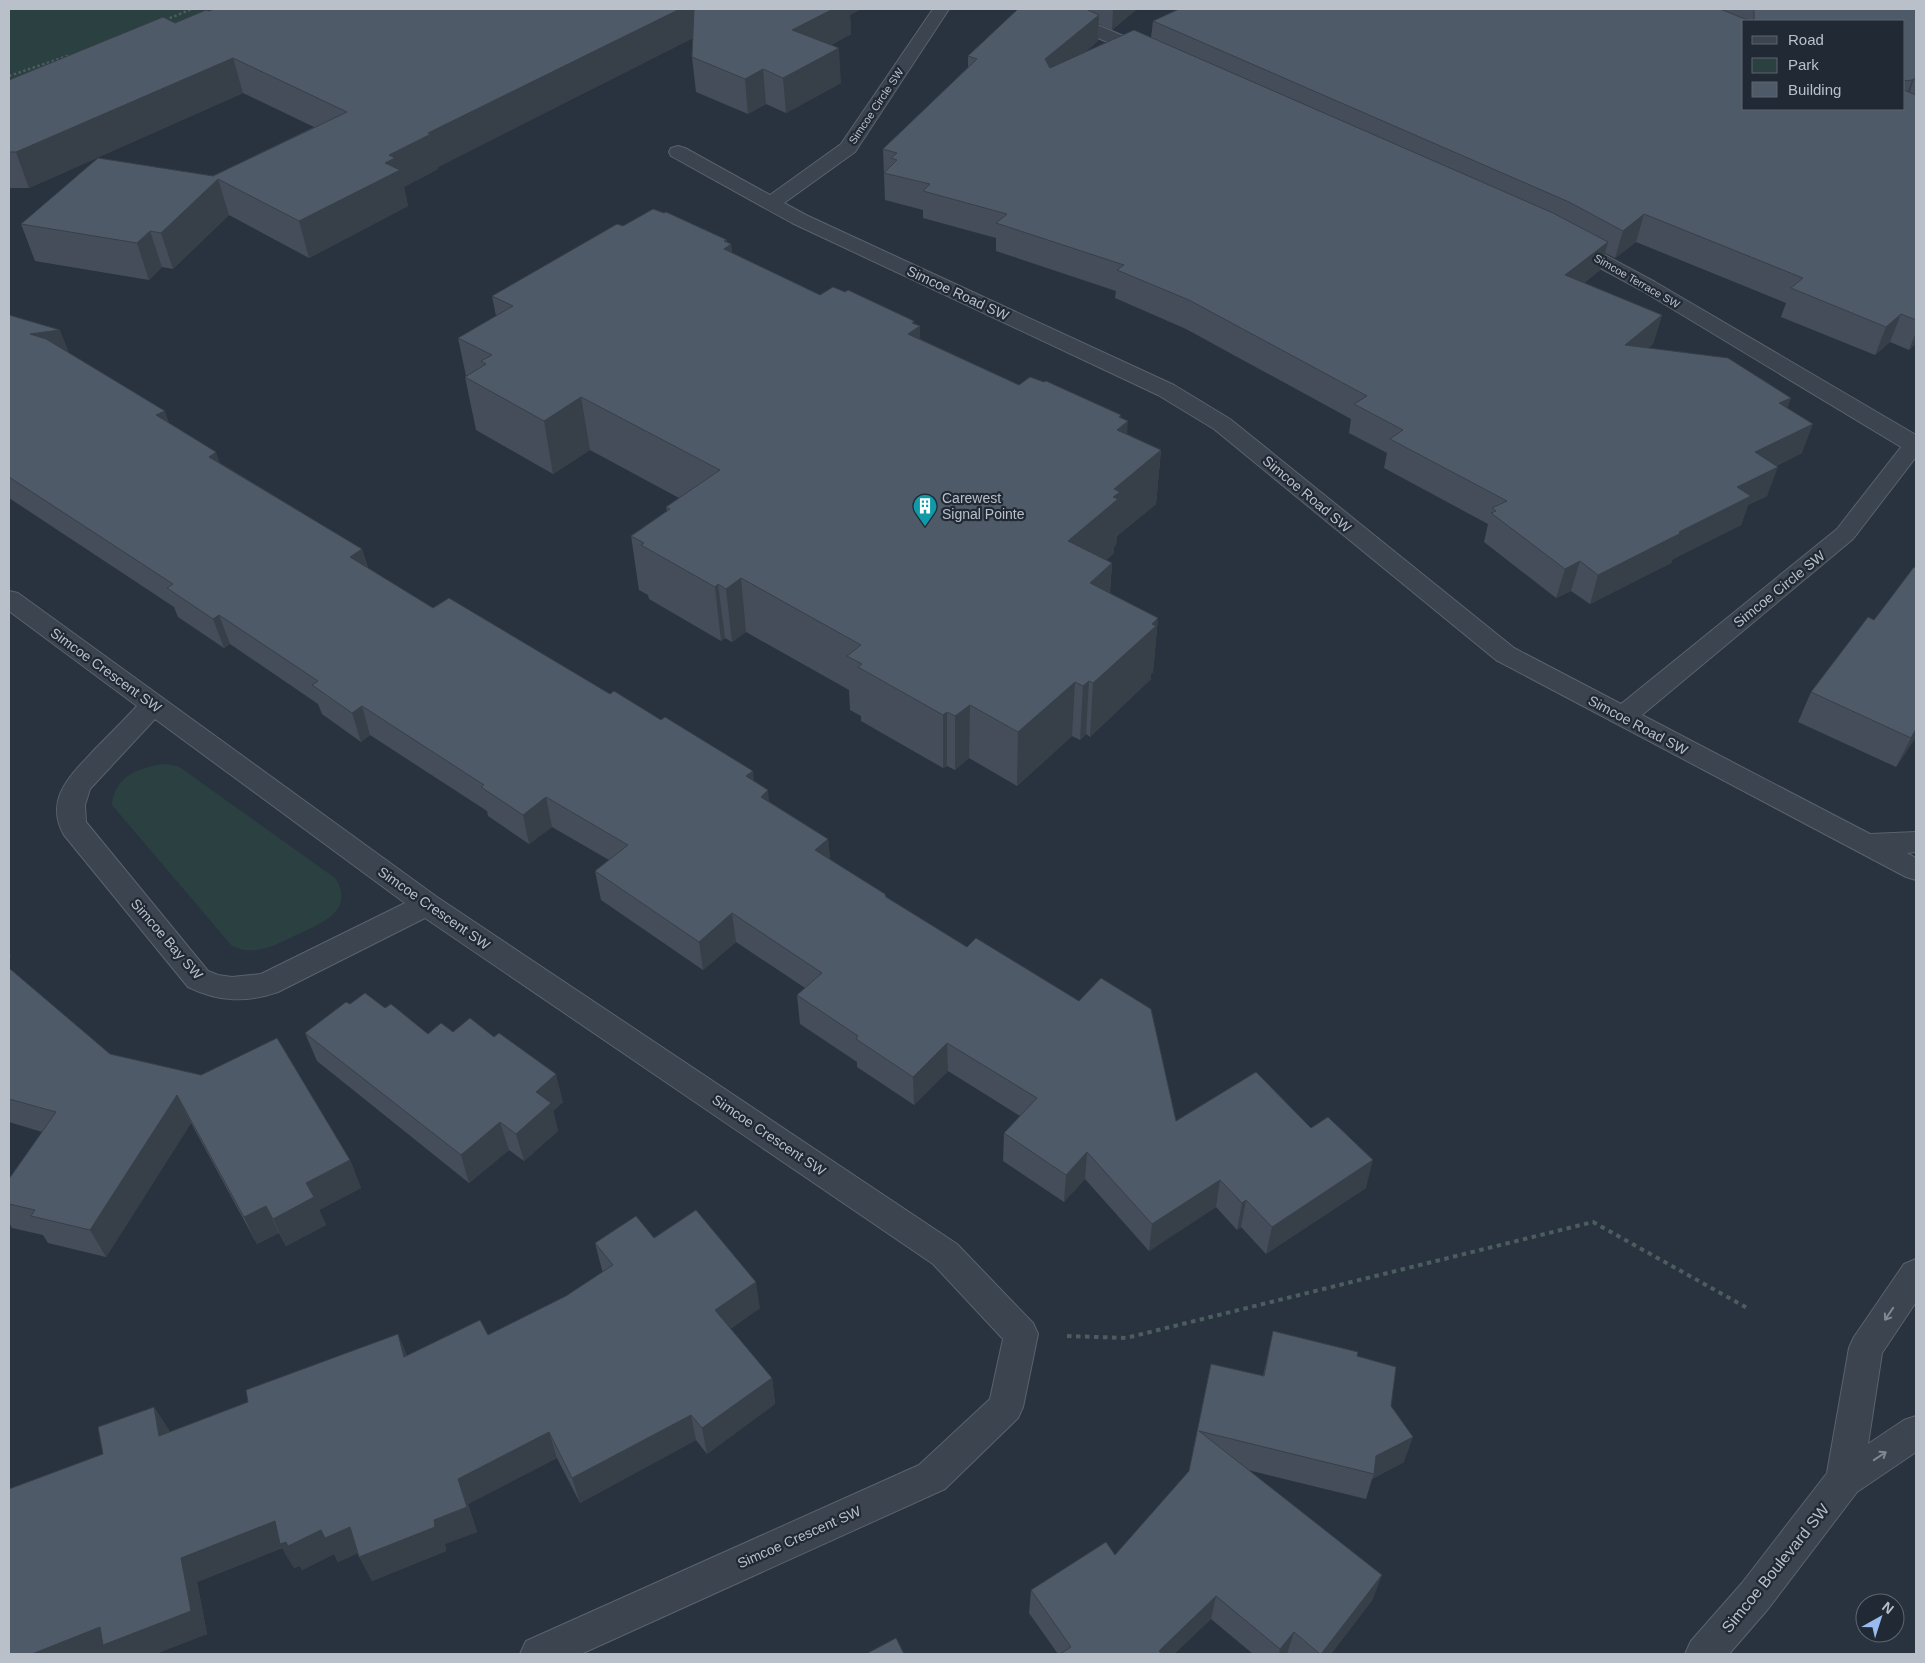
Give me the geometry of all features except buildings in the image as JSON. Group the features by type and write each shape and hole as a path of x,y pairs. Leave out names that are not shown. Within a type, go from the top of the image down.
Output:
{"street":[{"name":"Simcoe Circle SW","path":"770,204 848,148 941,9"},
{"path":"1046,9 1164,61"},
{"name":"Simcoe Road SW","path":"678,152 770,204 1166,390 1222,424 1505,654 1916,870"},
{"name":"Simcoe Terrace SW","path":"1554,235 1648,286 1915,443"},
{"name":"Simcoe Circle SW","path":"1622,717 1845,534 1915,443"},
{"name":"Simcoe Crescent SW","path":"9,599 427,905 945,1254 1021,1334 1006,1407 932,1477 539,1654"},
{"name":"Simcoe Bay SW","path":"154,704 79,783 72,796 69,813 74,828 198,979 213,987 232,990 268,984 427,905"},
{"path":"1866,844 1916,842"},
{"name":"Simcoe Boulevard SW","path":"1844,1480 1866,1348 1916,1274"},
{"name":"Simcoe Boulevard SW","path":"1704,1654 1755,1596 1844,1480 1916,1432"}],"path":[{"path":"157,23 192,9"},
{"path":"9,76 78,53"},
{"path":"1021,1334 1126,1338 1593,1222 1749,1309"}],"green space":[{"path":"9,9 234,9 9,103"},
{"path":"163,764 178,766 335,878 341,890 341,899 338,908 332,915 314,927 259,950 243,950 232,946 112,805 117,787 122,781 136,771"}],"place":[{"name":"Carewest Signal Pointe","path":"925,527"}]}
